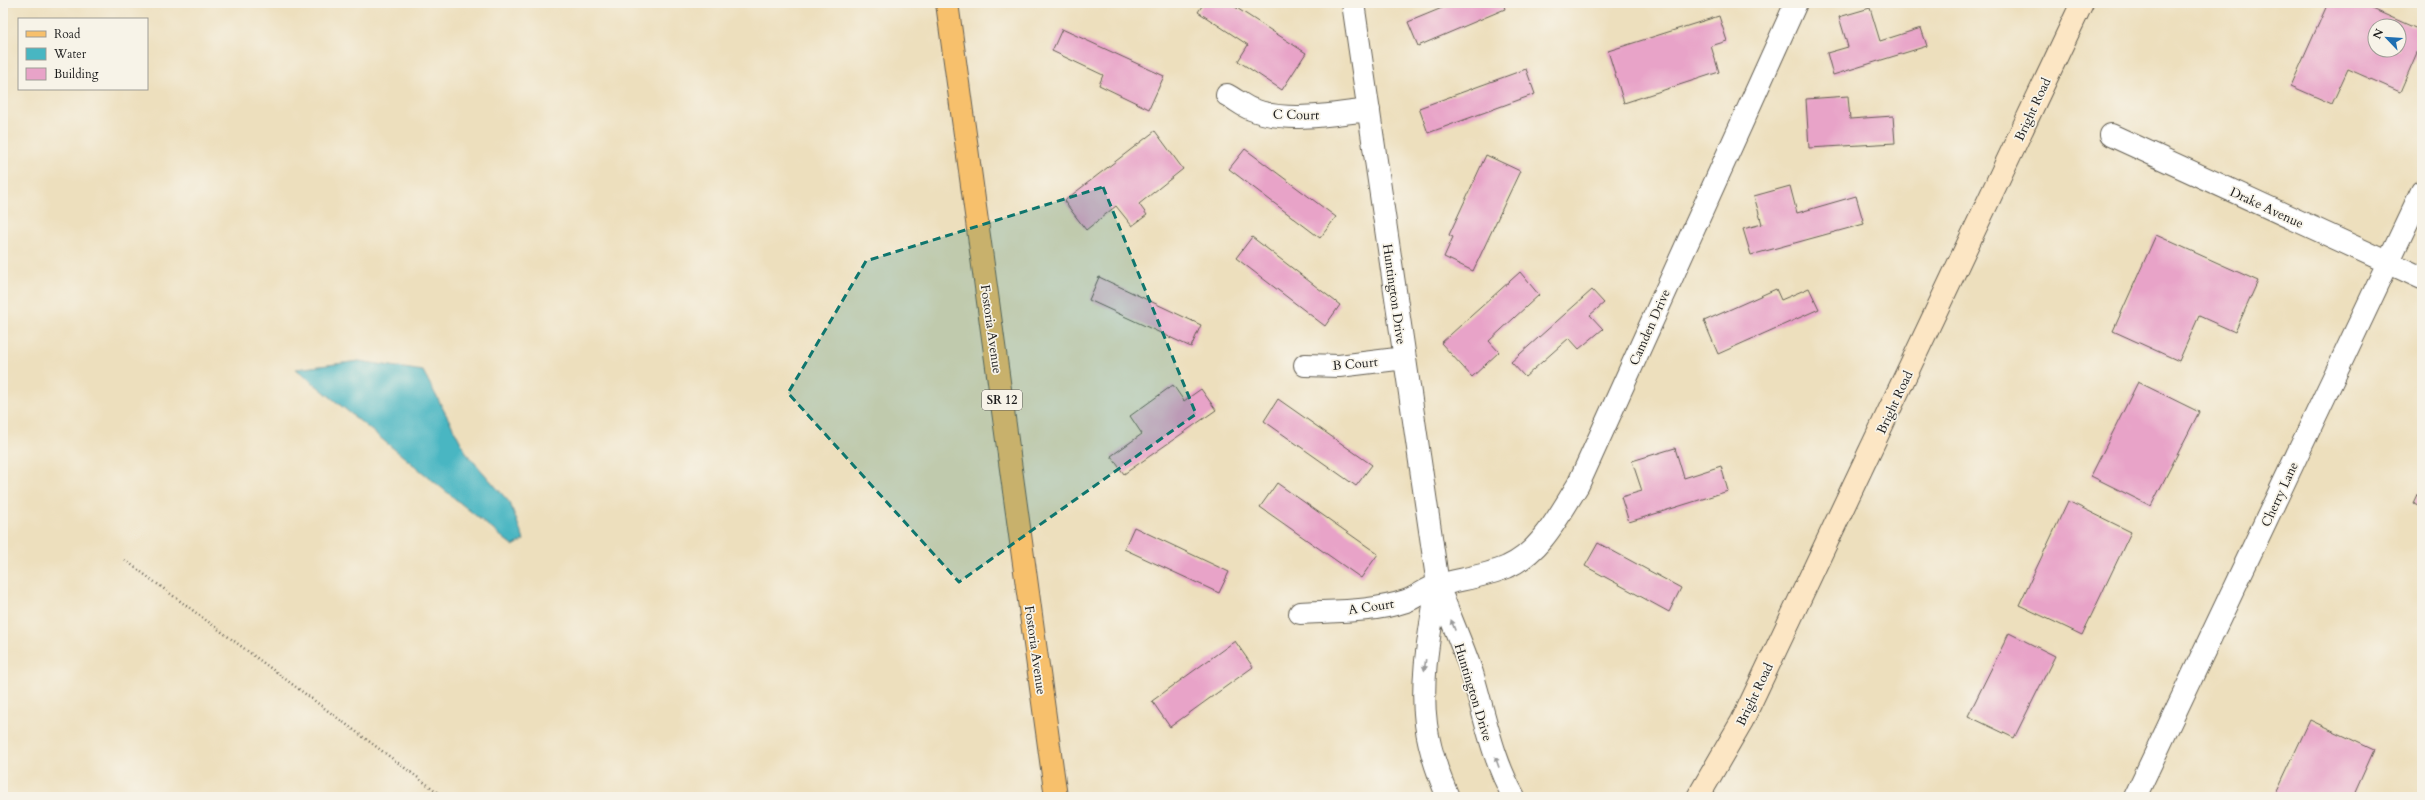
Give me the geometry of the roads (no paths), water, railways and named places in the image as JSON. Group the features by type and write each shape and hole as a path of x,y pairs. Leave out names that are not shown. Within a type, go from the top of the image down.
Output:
{"main road":[{"name":"Fostoria Avenue","path":"947,3 1056,797"},
{"name":"Bright Road","path":"1698,797 1742,721 2082,3"}],"street":[{"name":"Huntington Drive","path":"1354,3 1438,585 1472,673 1492,749 1502,775 1514,797"},
{"name":"Camden Drive","path":"1438,585 1474,578 1508,566 1531,551 1553,524 1578,485 1796,3"},
{"name":"C Court","path":"1227,95 1251,109 1277,116 1305,116 1369,110"},
{"name":"Drake Avenue","path":"2111,135 2422,278"},
{"name":"Cherry Lane","path":"2135,797 2422,191"},
{"name":"B Court","path":"1305,365 1339,366 1405,358"},
{"name":"Huntington Drive","path":"1438,585 1424,670 1426,724 1439,776 1448,797"},
{"name":"A Court","path":"1300,613 1376,608 1406,601 1438,585"}],"water":[{"path":"359,361 423,371 467,454 510,503 524,540 513,546 296,369"}]}
